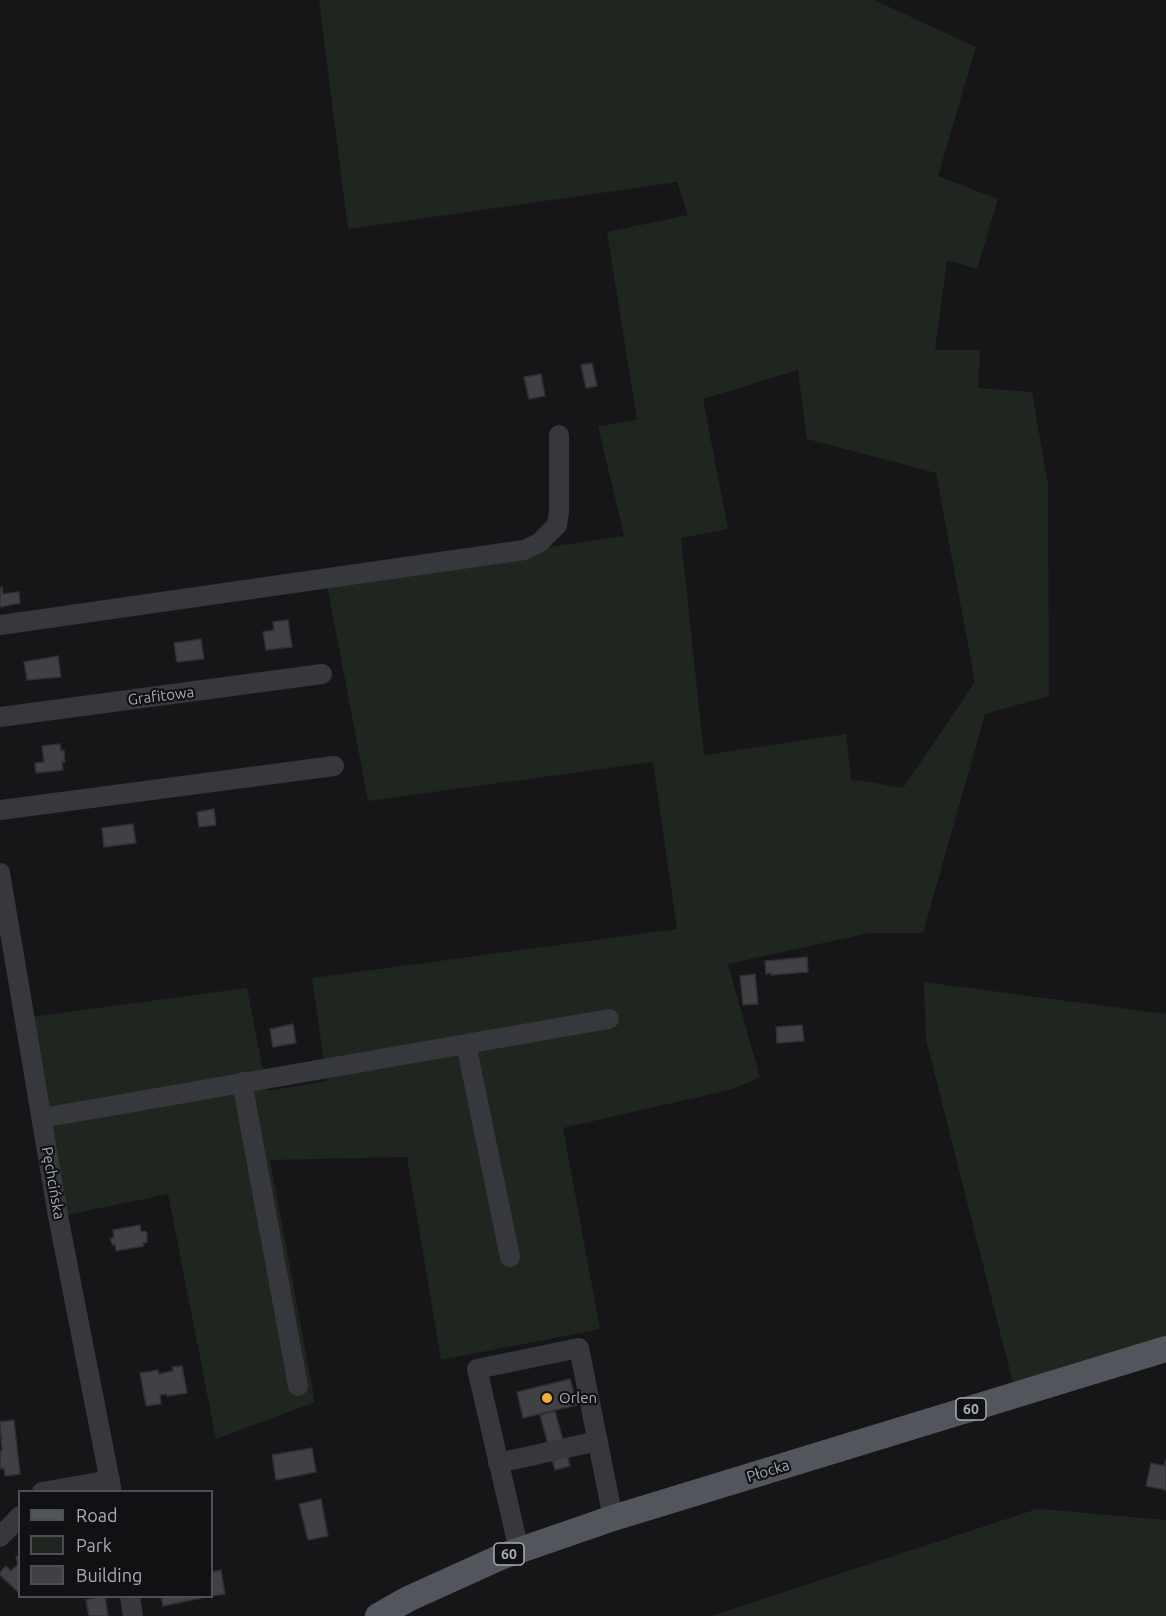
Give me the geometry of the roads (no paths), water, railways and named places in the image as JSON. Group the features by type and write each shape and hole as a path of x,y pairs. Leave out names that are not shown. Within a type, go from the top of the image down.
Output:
{"main road":[{"name":"Płocka","path":"378,1616 455,1577 519,1550 613,1518 1166,1349"}],"street":[{"path":"0,625 524,550 539,543 557,525 559,435"},
{"name":"Grafitowa","path":"0,717 322,675"},
{"path":"0,810 334,766"},
{"name":"Pęchcińska","path":"0,873 6,953 42,1118 58,1216 111,1486"},
{"path":"42,1118 609,1019"},
{"path":"466,1044 510,1257"},
{"path":"242,1082 298,1386"},
{"path":"519,1550 477,1369 579,1348 613,1518"},
{"path":"498,1463 598,1441"},
{"path":"56,1490 111,1486"},
{"path":"0,1537 18,1518"},
{"path":"130,1598 133,1616"}],"place":[{"name":"Orlen","path":"547,1398"}]}
